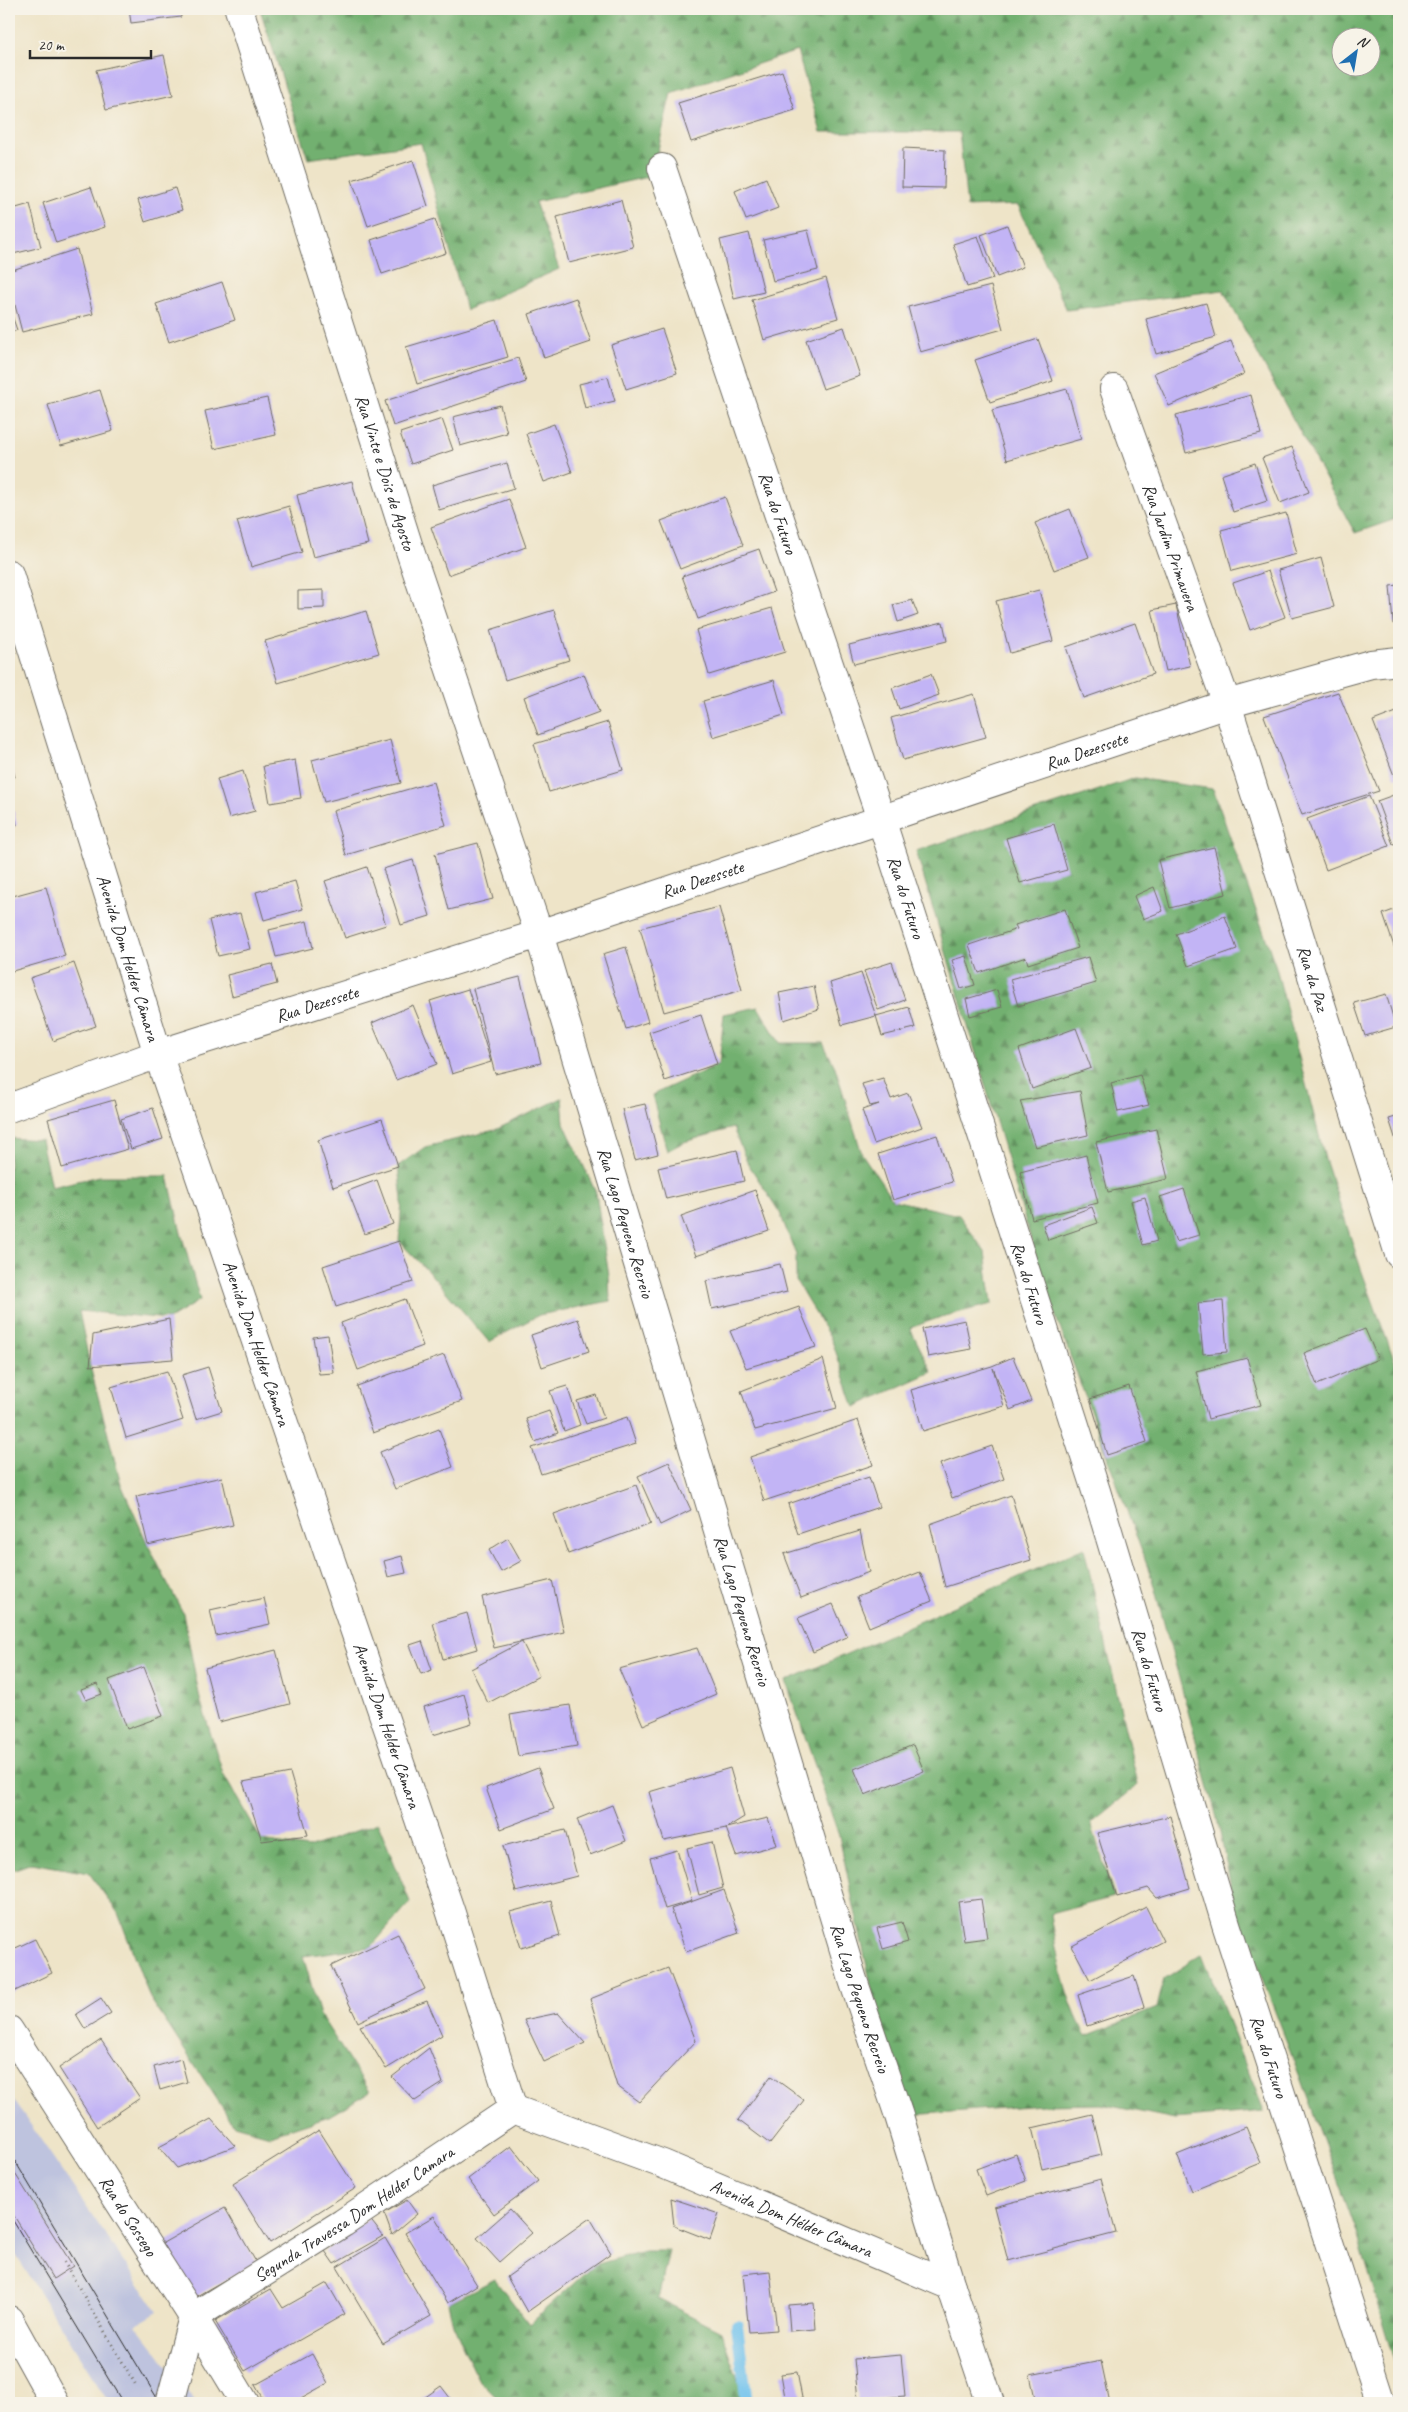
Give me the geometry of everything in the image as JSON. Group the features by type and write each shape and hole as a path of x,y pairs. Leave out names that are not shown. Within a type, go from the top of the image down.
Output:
{"street":[{"name":"Rua Vinte e Dois de Agosto","path":"239,9 410,554 539,934"},
{"name":"Rua do Futuro","path":"662,168 882,819 1096,1492 1226,1924 1381,2403"},
{"name":"Rua Jardim Primavera","path":"1114,389 1227,704"},
{"name":"Avenida Dom Helder Câmara","path":"9,574 158,1054 450,1910 514,2109"},
{"name":"Rua Dezessete","path":"9,1108 158,1054 539,934 1227,704 1371,664 1399,661"},
{"name":"Rua da Paz","path":"1227,704 1399,1254"},
{"name":"Rua Lago Pequeno Recreio","path":"539,934 853,1980 899,2116 951,2286"},
{"name":"Rua do Sossego","path":"9,2030 193,2317 245,2403"},
{"name":"Avenida Dom Hélder Câmara","path":"514,2109 663,2164 951,2286"},
{"name":"Segunda Travessa Dom Helder Camara","path":"193,2317 343,2223 514,2109"},
{"path":"951,2286 990,2403"},
{"path":"170,2403 193,2317"},
{"path":"9,2320 55,2403"}],"path":[{"path":"64,2262 142,2395"}],"shaded area":[{"path":"9,2093 158,2312 136,2325 196,2403 109,2403 9,2244"}],"green space":[{"path":"260,9 1399,9 1399,518 1355,533 1223,290 1067,310 1018,205 967,207 959,132 821,132 797,51 671,93 652,176 535,202 559,269 466,310 421,143 308,159"},
{"path":"1135,778 1213,789 1276,967 1325,1159 1361,1269 1399,1373 1399,2374 1356,2230 1236,1911 1217,1818 1152,1579 1045,1287 916,851"},
{"path":"758,1007 780,1043 823,1043 835,1067 862,1154 893,1200 959,1215 985,1252 992,1304 941,1317 910,1328 932,1372 855,1407 832,1341 796,1281 796,1255 780,1213 747,1162 733,1128 684,1142 667,1151 652,1095 719,1064 724,1014"},
{"path":"562,1098 564,1123 596,1193 609,1276 610,1301 539,1315 489,1342 436,1280 399,1241 402,1200 398,1166 425,1147 495,1130"},
{"path":"9,1138 41,1140 51,1187 100,1176 168,1176 181,1233 200,1300 169,1319 79,1311 90,1366 121,1484 148,1545 183,1613 200,1699 223,1774 262,1841 308,1848 378,1823 410,1902 371,1947 303,1956 320,2015 370,2092 329,2116 270,2135 234,2125 150,1998 118,1913 89,1873 32,1863 9,1871"},
{"path":"1084,1548 1138,1785 1091,1823 1114,1897 1050,1914 1067,1992 1086,2036 1157,2008 1164,1979 1202,1954 1264,2111 1175,2119 1101,2104 1042,2105 899,2116 839,1836 786,1681"},
{"path":"644,2251 669,2251 658,2299 721,2331 746,2403 502,2403 478,2379 453,2324 448,2303 495,2279 529,2324 594,2265"}],"building":[{"path":"129,9 180,9 181,17 131,23"},
{"path":"164,55 173,95 106,110 96,70"},
{"path":"782,71 795,110 691,142 678,103"},
{"path":"903,148 945,150 944,188 902,187"},
{"path":"413,160 428,206 368,226 352,180"},
{"path":"766,178 778,208 746,220 735,191"},
{"path":"91,187 105,227 56,243 43,203"},
{"path":"175,188 182,210 145,222 138,200"},
{"path":"621,200 633,247 569,263 557,217"},
{"path":"30,204 41,247 9,255 9,210"},
{"path":"435,219 446,253 382,274 371,240"},
{"path":"1007,225 1023,267 997,277 981,235"},
{"path":"808,230 818,270 773,281 763,240"},
{"path":"749,233 764,292 734,299 720,240"},
{"path":"978,236 993,279 967,287 953,244"},
{"path":"77,249 93,314 22,332 9,282 9,271"},
{"path":"826,278 838,318 764,340 752,300"},
{"path":"222,282 235,320 169,342 156,304"},
{"path":"991,286 1003,329 920,352 908,307"},
{"path":"576,298 591,342 544,358 529,314"},
{"path":"1206,303 1216,337 1156,354 1146,319"},
{"path":"9,307 17,330 9,334"},
{"path":"497,320 508,357 417,384 406,347"},
{"path":"844,327 860,376 823,389 806,340"},
{"path":"662,329 677,373 626,389 611,345"},
{"path":"1038,339 1053,381 990,402 975,360"},
{"path":"1231,341 1244,374 1169,406 1154,373"},
{"path":"518,358 526,382 393,426 385,401"},
{"path":"608,377 615,401 585,408 579,384"},
{"path":"1067,389 1081,439 1007,460 992,410"},
{"path":"100,390 113,431 61,446 48,405"},
{"path":"1251,395 1261,434 1186,453 1176,415"},
{"path":"267,398 276,435 214,449 205,411"},
{"path":"500,405 507,433 460,446 453,417"},
{"path":"442,419 453,450 411,464 400,433"},
{"path":"554,424 572,472 544,482 526,434"},
{"path":"1292,447 1309,492 1280,503 1262,458"},
{"path":"507,463 514,488 439,510 432,485"},
{"path":"1255,463 1267,501 1233,512 1221,475"},
{"path":"352,481 368,544 313,557 297,495"},
{"path":"725,497 743,545 680,569 661,521"},
{"path":"509,499 526,547 448,575 431,527"},
{"path":"289,506 302,552 251,567 237,521"},
{"path":"1070,509 1089,557 1054,570 1035,523"},
{"path":"1286,513 1297,554 1232,571 1221,530"},
{"path":"759,549 774,592 698,619 682,576"},
{"path":"1321,558 1334,607 1292,618 1278,570"},
{"path":"1268,571 1285,617 1250,630 1233,583"},
{"path":"1399,585 1399,624 1393,624 1390,586"},
{"path":"324,590 324,608 298,609 298,591"},
{"path":"1039,590 1053,641 1010,653 996,601"},
{"path":"912,600 918,615 898,622 893,605"},
{"path":"1176,605 1190,666 1166,671 1152,610"},
{"path":"772,608 785,652 709,675 696,630"},
{"path":"554,610 569,660 505,680 490,630"},
{"path":"366,611 379,653 278,683 265,641"},
{"path":"943,622 947,641 854,664 849,645"},
{"path":"1135,623 1153,674 1084,698 1066,647"},
{"path":"584,674 599,712 538,735 524,697"},
{"path":"931,674 939,695 899,709 892,688"},
{"path":"774,680 784,715 713,737 703,701"},
{"path":"1338,692 1379,791 1302,815 1264,716"},
{"path":"974,694 986,737 903,760 891,718"},
{"path":"1399,711 1399,777 1395,778 1373,721"},
{"path":"608,722 623,770 549,792 534,744"},
{"path":"390,740 401,783 324,802 312,760"},
{"path":"9,756 15,777 9,779"},
{"path":"295,760 301,798 270,803 263,766"},
{"path":"243,771 255,811 229,818 217,779"},
{"path":"433,782 446,825 346,855 333,811"},
{"path":"9,792 17,825 9,827"},
{"path":"1399,793 1399,842 1393,844 1377,801"},
{"path":"1369,796 1389,846 1326,870 1307,819"},
{"path":"1054,824 1067,870 1020,883 1006,838"},
{"path":"478,843 493,899 449,910 435,854"},
{"path":"1214,847 1226,894 1170,908 1158,860"},
{"path":"413,860 430,916 401,925 383,869"},
{"path":"367,867 386,925 345,938 325,881"},
{"path":"295,881 303,909 264,920 256,892"},
{"path":"46,887 65,956 9,972 9,897"},
{"path":"1154,887 1163,911 1143,919 1134,896"},
{"path":"719,907 742,990 664,1012 640,928"},
{"path":"1399,908 1399,961 1383,914"},
{"path":"1065,909 1078,948 1028,964 1026,957 979,973 969,945 1017,929 1015,925"},
{"path":"240,913 250,949 218,956 209,920"},
{"path":"1225,916 1237,949 1188,966 1176,934"},
{"path":"307,921 313,948 276,957 269,930"},
{"path":"626,947 648,1022 626,1029 603,954"},
{"path":"966,956 975,985 961,989 952,960"},
{"path":"1088,957 1096,983 1018,1006 1010,979"},
{"path":"892,962 905,1000 878,1010 864,971"},
{"path":"74,963 96,1026 53,1041 30,978"},
{"path":"272,964 277,984 232,996 227,975"},
{"path":"861,973 876,1016 842,1025 830,983"},
{"path":"520,977 541,1063 495,1074 473,989"},
{"path":"814,986 819,1009 784,1020 779,993"},
{"path":"468,989 491,1062 452,1074 430,1001"},
{"path":"997,990 1002,1007 970,1016 966,999"},
{"path":"1386,994 1396,1027 1365,1036 1354,1003"},
{"path":"413,1005 437,1064 396,1080 372,1023"},
{"path":"909,1007 915,1028 882,1036 876,1016"},
{"path":"701,1015 717,1064 665,1081 649,1032"},
{"path":"1076,1028 1091,1068 1032,1089 1019,1049"},
{"path":"1140,1075 1149,1105 1118,1112 1111,1083"},
{"path":"883,1078 891,1099 908,1093 922,1127 874,1144 862,1110 879,1104 870,1106 862,1084"},
{"path":"1080,1091 1088,1135 1035,1147 1020,1101"},
{"path":"114,1100 128,1149 62,1168 48,1119"},
{"path":"645,1104 658,1154 635,1160 622,1109"},
{"path":"153,1108 163,1139 131,1149 121,1119"},
{"path":"1399,1116 1399,1150 1389,1119"},
{"path":"382,1119 398,1166 333,1187 318,1140"},
{"path":"1156,1129 1168,1179 1108,1192 1096,1142"},
{"path":"937,1135 952,1182 893,1200 878,1154"},
{"path":"737,1150 744,1181 666,1199 658,1168"},
{"path":"1086,1155 1098,1203 1032,1219 1020,1172"},
{"path":"377,1180 393,1224 365,1234 348,1191"},
{"path":"1184,1189 1199,1235 1176,1242 1160,1197"},
{"path":"755,1190 769,1231 696,1256 681,1216"},
{"path":"1145,1197 1157,1241 1143,1245 1131,1201"},
{"path":"1092,1207 1098,1223 1048,1240 1043,1225"},
{"path":"399,1241 413,1282 336,1307 323,1266"},
{"path":"780,1264 787,1292 712,1309 706,1281"},
{"path":"405,1299 423,1346 358,1370 341,1323"},
{"path":"1223,1301 1227,1352 1203,1354 1198,1303"},
{"path":"799,1307 816,1347 746,1368 730,1331"},
{"path":"169,1319 173,1359 90,1366 93,1335"},
{"path":"578,1319 589,1351 542,1367 531,1335"},
{"path":"965,1320 971,1349 928,1357 922,1329"},
{"path":"1365,1329 1378,1359 1317,1385 1304,1353"},
{"path":"328,1335 334,1373 319,1374 313,1337"},
{"path":"444,1355 462,1401 373,1433 357,1386"},
{"path":"1013,1357 1031,1401 1010,1410 993,1368 1004,1406 923,1431 911,1390 992,1366"},
{"path":"1247,1358 1261,1405 1208,1419 1196,1371"},
{"path":"823,1359 837,1408 755,1430 741,1391"},
{"path":"208,1367 222,1411 196,1419 182,1375"},
{"path":"167,1371 183,1420 126,1438 111,1387"},
{"path":"567,1386 580,1425 564,1431 550,1391"},
{"path":"1129,1386 1147,1442 1107,1455 1090,1399"},
{"path":"596,1395 604,1418 586,1424 577,1401"},
{"path":"549,1411 558,1433 535,1442 526,1419"},
{"path":"627,1417 636,1444 541,1474 532,1448"},
{"path":"858,1420 873,1465 764,1501 750,1457"},
{"path":"439,1429 453,1467 395,1489 380,1452"},
{"path":"992,1446 1004,1479 952,1498 940,1464"},
{"path":"669,1462 691,1510 660,1525 638,1476"},
{"path":"222,1477 233,1525 148,1545 136,1496"},
{"path":"869,1477 879,1507 798,1534 788,1504"},
{"path":"636,1485 651,1524 568,1554 554,1514"},
{"path":"1011,1495 1031,1560 945,1587 930,1524"},
{"path":"860,1531 869,1572 801,1598 784,1554"},
{"path":"508,1538 521,1561 501,1572 489,1550"},
{"path":"402,1556 406,1573 388,1577 384,1561"},
{"path":"920,1572 932,1601 869,1627 857,1597"},
{"path":"552,1580 564,1632 494,1648 482,1597"},
{"path":"264,1598 270,1624 216,1636 210,1610"},
{"path":"833,1604 847,1637 813,1652 798,1618"},
{"path":"467,1613 477,1649 443,1659 433,1623"},
{"path":"422,1641 432,1670 421,1674 410,1645"},
{"path":"522,1642 539,1676 488,1703 471,1669"},
{"path":"697,1648 716,1694 643,1725 619,1669"},
{"path":"276,1650 290,1704 219,1722 205,1668"},
{"path":"144,1667 163,1716 127,1729 109,1680"},
{"path":"97,1684 102,1694 86,1700 81,1690"},
{"path":"464,1694 472,1723 433,1735 424,1707"},
{"path":"570,1705 577,1746 518,1756 510,1715"},
{"path":"913,1745 924,1771 865,1795 854,1769"},
{"path":"538,1768 554,1809 501,1829 486,1788"},
{"path":"730,1768 744,1817 726,1828 664,1841 649,1792"},
{"path":"290,1773 308,1835 262,1841 243,1782"},
{"path":"612,1805 626,1841 590,1855 577,1819"},
{"path":"1170,1816 1190,1888 1157,1898 1148,1888 1117,1897 1097,1833"},
{"path":"768,1818 777,1845 736,1856 726,1828"},
{"path":"565,1830 577,1876 516,1892 503,1846"},
{"path":"712,1842 723,1888 699,1895 687,1848"},
{"path":"677,1850 692,1901 665,1909 650,1858"},
{"path":"724,1890 739,1933 686,1952 671,1909"},
{"path":"981,1899 987,1938 964,1941 958,1902"},
{"path":"551,1901 560,1936 521,1948 510,1912"},
{"path":"1146,1907 1163,1941 1090,1980 1072,1946"},
{"path":"902,1922 908,1942 883,1949 877,1928"},
{"path":"398,1934 425,1989 358,2022 331,1966"},
{"path":"35,1939 52,1973 9,1994 9,1951"},
{"path":"668,1968 696,2041 639,2102 617,2086 590,1999"},
{"path":"1134,1976 1144,2007 1087,2026 1078,1995"},
{"path":"101,1998 111,2013 85,2029 76,2014"},
{"path":"427,2001 442,2035 386,2069 360,2026"},
{"path":"558,2013 585,2043 544,2062 524,2020"},
{"path":"101,2040 140,2098 97,2127 59,2068"},
{"path":"429,2048 443,2083 415,2101 392,2077"},
{"path":"181,2059 187,2082 160,2090 154,2067"},
{"path":"771,2076 804,2100 770,2144 738,2120"},
{"path":"1092,2114 1102,2155 1042,2169 1032,2128"},
{"path":"211,2119 235,2146 177,2168 159,2147"},
{"path":"1246,2127 1261,2163 1192,2191 1177,2155"},
{"path":"319,2130 356,2188 270,2243 233,2184"},
{"path":"511,2146 538,2181 494,2214 468,2179"},
{"path":"1016,2154 1026,2181 986,2196 976,2169"},
{"path":"9,2164 73,2266 53,2279 9,2208"},
{"path":"1101,2179 1116,2233 1008,2261 994,2207"},
{"path":"671,2198 719,2214 710,2240 674,2226"},
{"path":"407,2200 417,2214 392,2235 384,2213"},
{"path":"225,2208 256,2262 195,2297 163,2243"},
{"path":"510,2209 532,2233 499,2262 477,2238"},
{"path":"434,2216 477,2285 448,2303 405,2233"},
{"path":"369,2218 383,2236 334,2264 325,2251"},
{"path":"590,2218 611,2253 527,2312 507,2277"},
{"path":"385,2238 431,2316 383,2344 337,2267"},
{"path":"770,2271 777,2330 749,2332 743,2274"},
{"path":"327,2283 345,2314 245,2371 215,2321 271,2289 283,2308"},
{"path":"814,2303 816,2329 790,2331 788,2305"},
{"path":"312,2354 328,2383 292,2403 265,2403 255,2385"},
{"path":"901,2355 905,2396 858,2400 854,2359"},
{"path":"1101,2361 1110,2403 1036,2403 1030,2375"},
{"path":"797,2372 803,2403 786,2403 781,2374"},
{"path":"441,2386 454,2403 417,2403"}],"waterway":[{"path":"737,2325 747,2403"}],"tram line":[{"path":"9,2151 160,2403"},
{"path":"9,2214 123,2403"}]}
